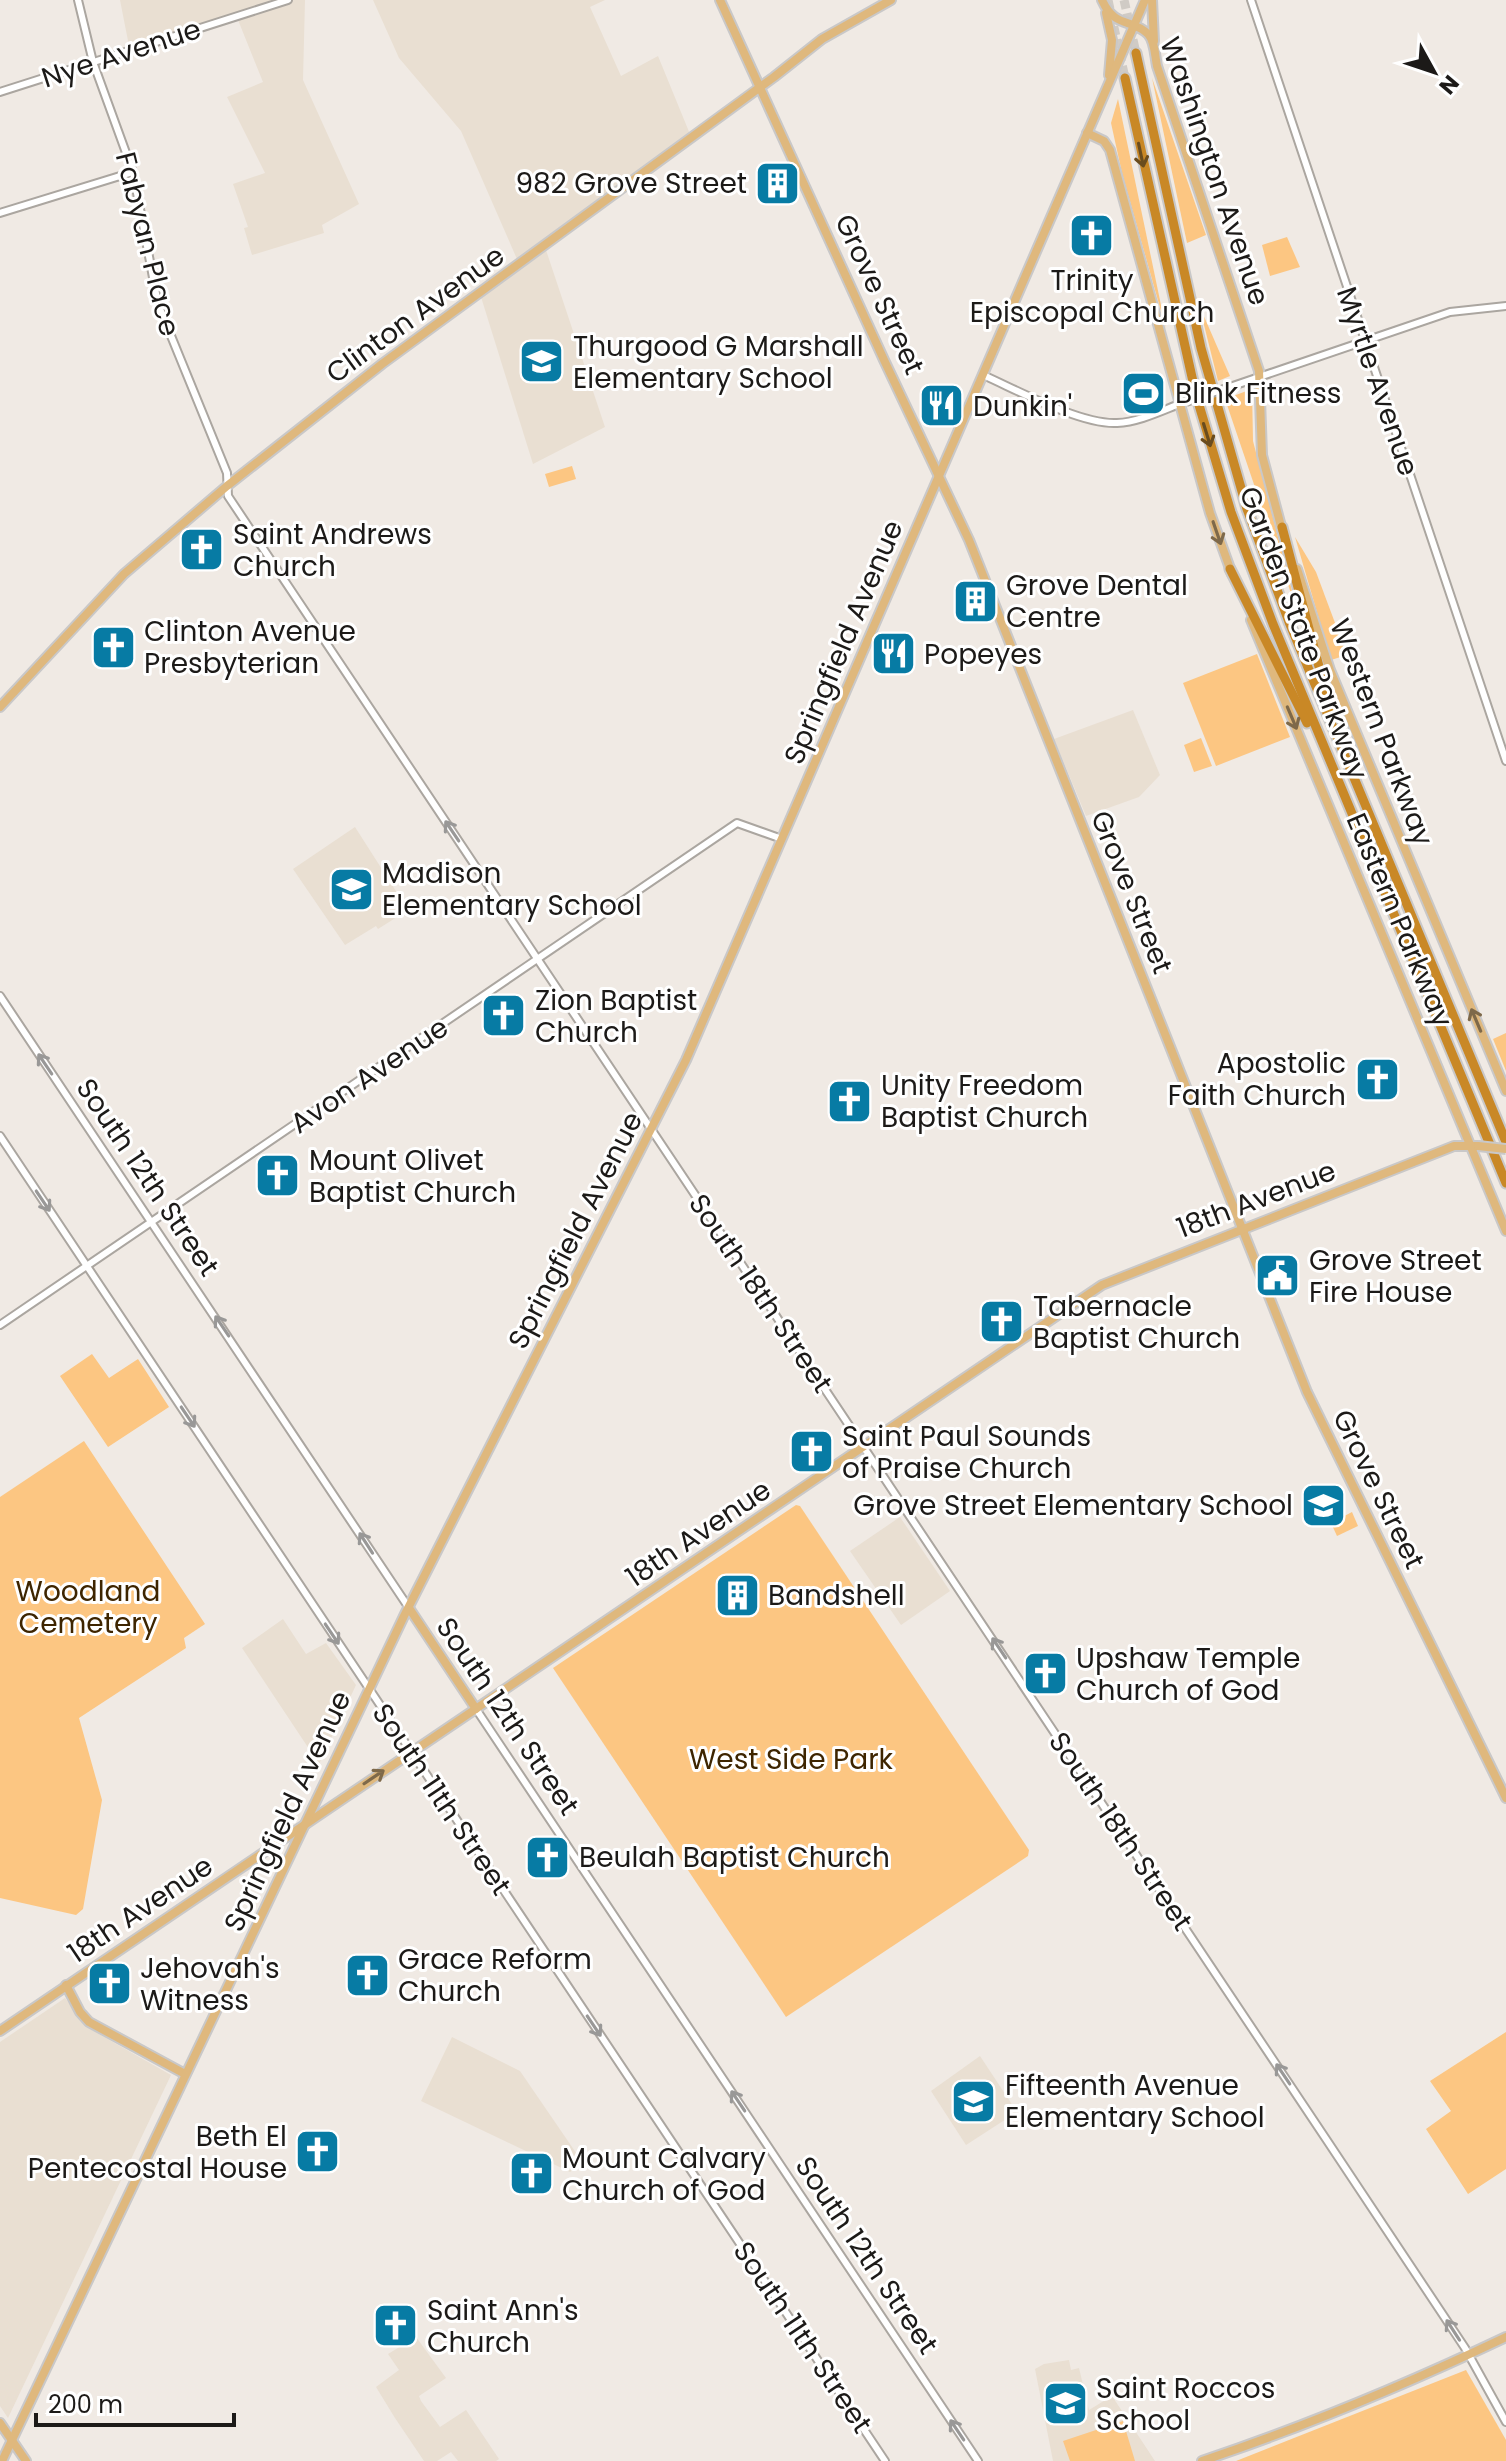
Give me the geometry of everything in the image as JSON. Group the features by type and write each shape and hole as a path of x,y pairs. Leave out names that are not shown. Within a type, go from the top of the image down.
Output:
{"highway":[{"name":"Garden State Parkway","path":"1136,53 1195,325 1226,440 1280,599 1506,1142"},
{"name":"Garden State Parkway","path":"1125,78 1179,326 1213,453 1264,602 1506,1183"},
{"path":"1282,527 1342,749"},
{"path":"1230,569 1341,790"}],"main road":[{"name":"Grove Street","path":"720,0 969,540 1307,1392 1506,1798"},
{"name":"Clinton Avenue","path":"0,707 124,574 227,486 382,364 833,32 891,0"},
{"name":"Springfield Avenue","path":"2,2461 369,1689 686,1060 1145,0"},
{"path":"1152,0 1155,53"},
{"name":"Washington Avenue","path":"1103,2 1113,17 1148,34 1260,377"},
{"path":"1103,2 1113,44 1107,88"},
{"name":"Eastern Parkway","path":"1087,133 1104,141 1110,150 1183,403 1210,513 1230,569 1474,1146 1506,1231"},
{"name":"Western Parkway","path":"1260,377 1261,449 1282,527 1330,670 1506,1091"},
{"name":"18th Avenue","path":"0,2031 1102,1285 1454,1146 1506,1149"},
{"name":"South 12th Street","path":"409,1608 476,1709"},
{"path":"66,1985 89,2022 185,2074"},
{"path":"1202,2461 1398,2388 1506,2337"},
{"path":"0,2423 26,2461"}],"street":[{"name":"Fabyan Place","path":"78,0 93,62 133,172 158,304 227,473 227,486"},
{"name":"Nye Avenue","path":"0,92 288,0"},
{"name":"Myrtle Avenue","path":"1251,0 1506,761"},
{"path":"0,213 133,172"},
{"path":"983,375 1091,420 1102,423 1132,421 1450,312 1506,306"},
{"name":"South 18th Street","path":"227,486 228,496 1468,2355 1506,2422"},
{"name":"Avon Avenue","path":"0,1325 737,823 782,839"},
{"name":"South 12th Street","path":"0,996 409,1608"},
{"name":"South 11th Street","path":"0,1136 885,2461"},
{"name":"South 12th Street","path":"476,1709 978,2461"}],"shaded area":[{"path":"120,0 305,0 303,80 359,204 322,225 324,233 252,255 244,228 248,227 233,184 265,173 227,97 263,82 236,15 130,51"},
{"path":"373,0 605,0 590,7 621,76 658,56 692,139 520,266 461,131 399,58"},
{"name":"Thurgood G Marshall Elementary School","path":"546,250 605,427 533,464 481,297"},
{"path":"1133,710 1160,775 1139,797 1086,816 1054,739"},
{"name":"Madison Elementary School","path":"355,827 408,910 345,945 293,869"},
{"path":"900,1517 950,1591 901,1625 850,1551"},
{"path":"283,1619 306,1654 326,1643 356,1685 319,1764 242,1648"},
{"path":"65,1998 90,2029 171,2075 8,2418 0,2406 0,2042"},
{"path":"452,2037 520,2071 583,2163 570,2172 421,2101"},
{"name":"Fifteenth Avenue Elementary School","path":"980,2056 1017,2112 966,2145 931,2091"},
{"path":"416,2337 446,2378 419,2396 421,2401 440,2427 466,2410 499,2459 496,2461 458,2461 451,2452 437,2461 424,2461 395,2418 376,2387 399,2370 388,2354"},
{"name":"Saint Roccos School","path":"1069,2360 1071,2370 1079,2368 1089,2410 1112,2396 1155,2461 1053,2461 1035,2369 1044,2364"}],"green space":[{"path":"1152,78 1206,235 1187,243"},
{"path":"1118,99 1166,329 1111,123"},
{"path":"1287,237 1300,267 1270,276 1262,245"},
{"path":"1199,305 1230,376 1218,381"},
{"path":"1252,389 1253,441 1298,614 1225,399"},
{"path":"572,466 576,479 549,487 545,474"},
{"path":"1295,537 1316,572 1347,655 1331,660"},
{"path":"1257,654 1290,737 1216,766 1183,683"},
{"path":"1201,738 1212,766 1194,772 1184,745"},
{"path":"1506,1033 1506,1071 1493,1039"},
{"path":"92,1354 109,1378 138,1359 169,1407 108,1447 60,1376"},
{"name":"Woodland Cemetery","path":"84,1441 205,1624 184,1638 186,1648 79,1718 102,1800 83,1909 76,1915 0,1898 0,1497"},
{"name":"West Side Park","path":"796,1505 800,1506 1029,1850 1028,1856 786,2017 553,1668"},
{"path":"1352,1512 1358,1526 1337,1536 1331,1523"},
{"path":"1506,2032 1506,2169 1468,2194 1426,2129 1451,2111 1430,2081"},
{"path":"1466,2370 1506,2440 1506,2461 1236,2461"},
{"path":"1123,2421 1135,2461 1070,2461 1063,2441"}],"tunnel":[{"path":"1108,0 1125,78"},
{"path":"1124,0 1136,53"}],"place":[{"name":"982 Grove Street","path":"778,183"},
{"name":"Trinity Episcopal Church","path":"1092,236"},
{"name":"Thurgood G Marshall Elementary School","path":"542,362"},
{"name":"Blink Fitness","path":"1144,393"},
{"name":"Dunkin'","path":"942,406"},
{"name":"Saint Andrews Church","path":"202,550"},
{"name":"Grove Dental Centre","path":"975,601"},
{"name":"Clinton Avenue Presbyterian","path":"113,647"},
{"name":"Popeyes","path":"893,654"},
{"name":"Madison Elementary School","path":"351,889"},
{"name":"Zion Baptist Church","path":"504,1016"},
{"name":"Apostolic Faith Church","path":"1377,1079"},
{"name":"Unity Freedom Baptist Church","path":"850,1101"},
{"name":"Mount Olivet Baptist Church","path":"278,1176"},
{"name":"Grove Street Fire House","path":"1278,1276"},
{"name":"Tabernacle Baptist Church","path":"1002,1322"},
{"name":"Saint Paul Sounds of Praise Church","path":"811,1452"},
{"name":"Grove Street Elementary School","path":"1324,1505"},
{"name":"Bandshell","path":"737,1595"},
{"name":"Upshaw Temple Church of God","path":"1045,1674"},
{"name":"Beulah Baptist Church","path":"548,1857"},
{"name":"Grace Reform Church","path":"367,1975"},
{"name":"Jehovah's Witness","path":"109,1984"},
{"name":"Fifteenth Avenue Elementary School","path":"974,2101"},
{"name":"Beth El Pentecostal House","path":"318,2152"},
{"name":"Mount Calvary Church of God","path":"531,2174"},
{"name":"Saint Ann's Church","path":"396,2326"},
{"name":"Saint Roccos School","path":"1065,2404"}]}
